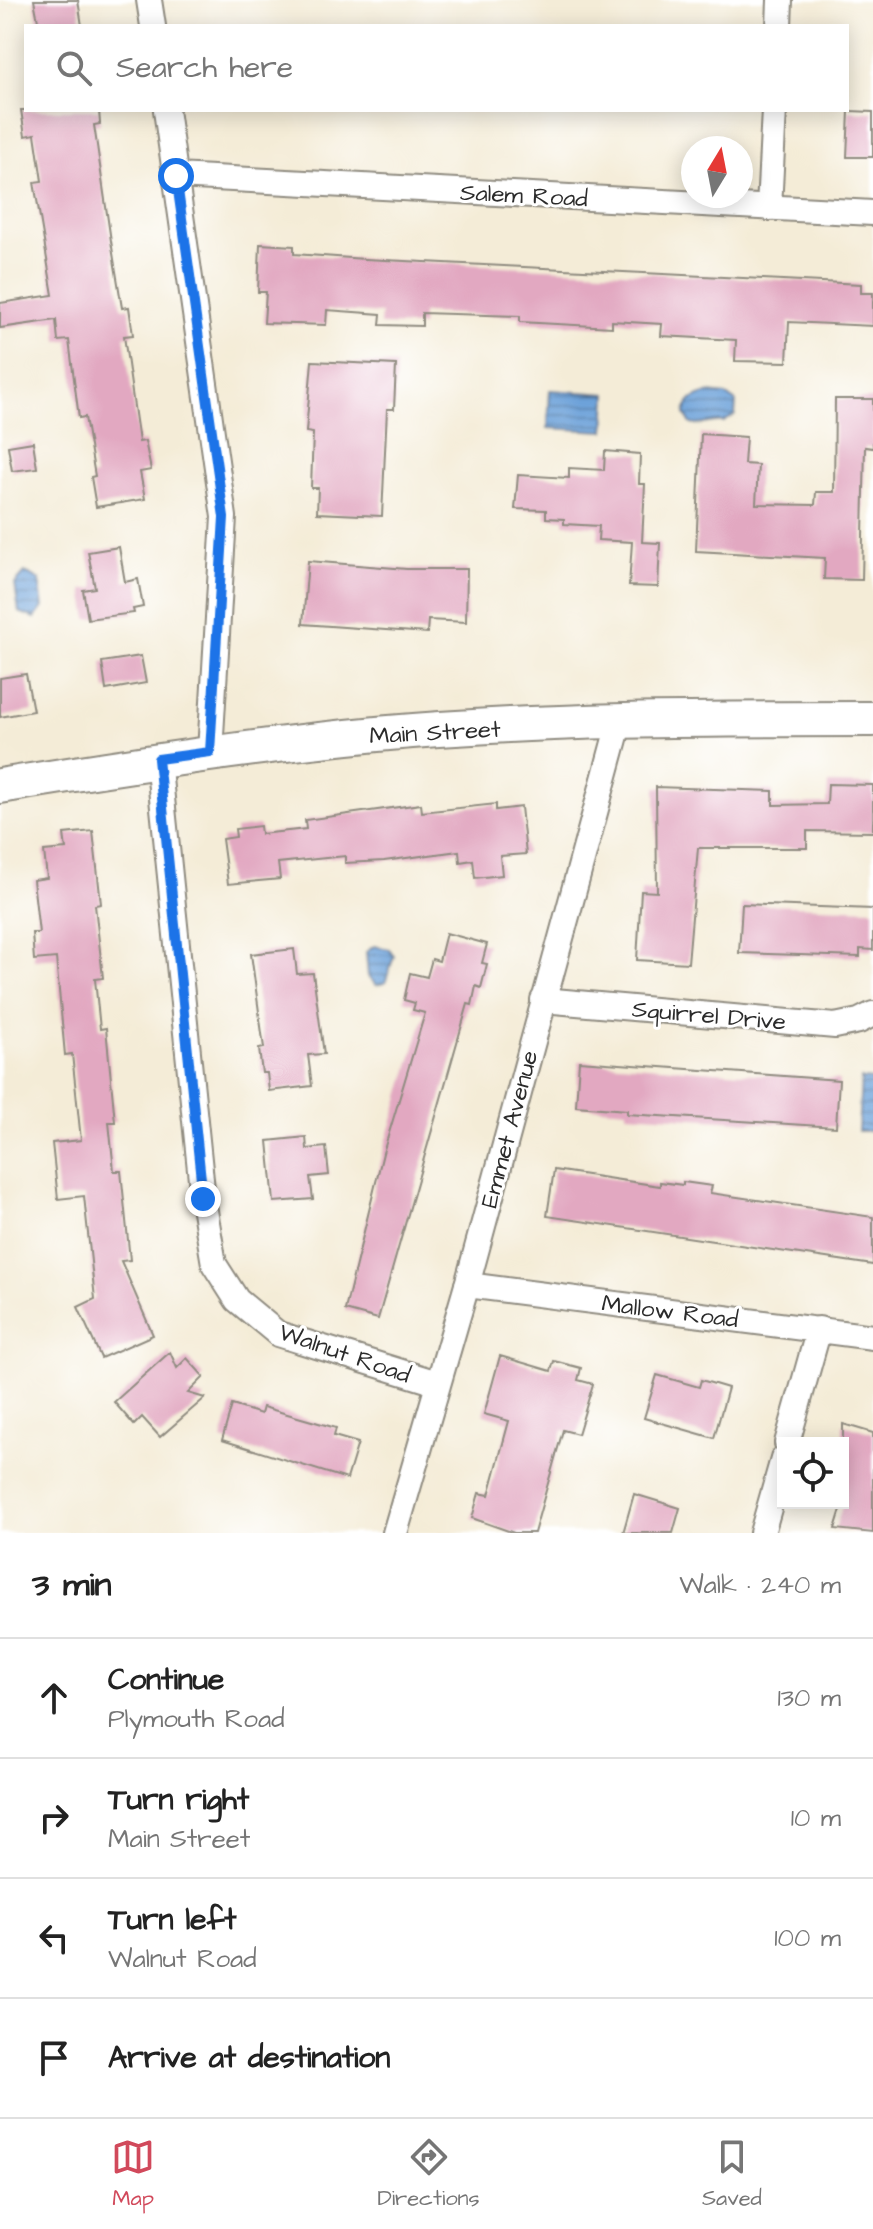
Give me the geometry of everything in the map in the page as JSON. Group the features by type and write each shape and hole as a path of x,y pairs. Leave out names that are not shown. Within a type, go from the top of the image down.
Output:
{"main road":[{"name":"Main Street","path":"0,786 158,759 379,734 619,724 873,719"}],"street":[{"path":"149,0 153,24"},
{"path":"779,24 780,0"},
{"path":"166,112 224,517 210,752"},
{"path":"769,208 774,112"},
{"name":"Salem Road","path":"176,176 873,213"},
{"name":"Emmet Avenue","path":"395,1533 467,1285 619,724"},
{"name":"Walnut Road","path":"158,759 203,1199 214,1264 237,1300 278,1334 437,1383"},
{"name":"Squirrel Drive","path":"543,1000 835,1026 859,1021 873,1014"},
{"name":"Mallow Road","path":"467,1285 873,1337"},
{"path":"789,1437 819,1329"},
{"path":"762,1533 777,1480"}],"water":[{"path":"550,390 607,394 605,431 548,428"},
{"path":"709,393 726,395 736,402 735,415 724,422 691,424 685,414 688,405 696,397"},
{"path":"25,573 39,580 43,607 35,618 19,612 15,584"},
{"path":"374,946 389,949 394,956 385,983 376,985 368,976 366,952"},
{"path":"861,1079 873,1080 873,1131 858,1131"}],"building":[{"path":"34,0 78,0 82,24 39,24"},
{"path":"21,110 99,112 100,124 94,125 111,241 122,308 129,307 133,335 124,336 139,442 145,441 151,470 140,472 145,499 96,507 91,477 95,476 85,417 79,418 69,340 58,341 56,320 0,328 0,303 53,295 34,182 42,181 35,134 25,136"},
{"path":"849,111 873,112 873,157 847,157"},
{"path":"260,244 294,246 294,254 365,259 861,284 861,293 873,293 873,326 789,322 787,362 735,361 736,340 661,336 662,324 612,321 612,327 520,322 520,316 422,313 422,326 380,325 381,314 327,310 326,325 264,323 266,292 258,292"},
{"path":"312,361 396,365 394,409 387,409 382,516 317,513 318,488 311,488 313,433 306,432"},
{"path":"835,399 873,399 873,448 865,447 862,580 824,579 825,558 696,551 701,434 746,437 744,464 758,465 756,504 815,505 816,492 834,492"},
{"path":"33,442 37,468 12,471 8,446"},
{"path":"605,451 640,454 639,484 645,484 642,542 660,543 658,587 629,586 632,542 598,540 599,526 564,524 564,519 546,518 546,510 515,509 518,475 569,478 569,468 604,470"},
{"path":"119,547 125,582 138,579 143,607 133,609 134,613 88,619 83,590 95,588 88,552"},
{"path":"308,561 407,569 467,569 466,622 428,620 427,633 303,624"},
{"path":"141,656 146,683 106,690 102,662"},
{"path":"26,674 33,711 0,717 0,678"},
{"path":"828,784 873,785 873,832 807,831 807,848 698,848 688,963 637,960 641,891 657,892 656,787 773,791 773,805 827,804"},
{"path":"421,804 422,812 496,804 496,810 521,807 526,854 500,856 502,875 475,878 473,860 460,862 459,851 384,861 345,863 345,856 278,863 280,879 228,884 222,839 236,837 235,829 260,826 261,834 306,829 305,820"},
{"path":"93,831 101,904 95,905 103,978 95,979 100,1029 106,1028 115,1122 109,1122 114,1171 121,1171 130,1260 121,1261 153,1335 101,1358 78,1307 95,1299 84,1196 58,1199 52,1143 81,1140 72,1054 65,1055 56,958 34,960 32,933 39,933 33,880 47,878 44,851 66,849 64,834"},
{"path":"742,904 873,909 873,950 860,949 860,957 739,953"},
{"path":"446,933 487,944 482,963 487,964 481,988 476,986 472,1005 468,1004 378,1319 345,1310 383,1153 425,1013 413,1010 415,1003 404,1000 410,973 427,977 432,959 439,961"},
{"path":"294,949 297,974 313,973 324,1054 308,1055 312,1086 269,1091 267,1073 262,1073 259,1049 264,1048 251,954"},
{"path":"579,1061 839,1080 836,1127 627,1114 627,1110 576,1106"},
{"path":"306,1137 307,1149 326,1147 329,1175 310,1177 313,1199 274,1202 268,1141"},
{"path":"554,1170 660,1186 660,1182 683,1185 683,1182 712,1186 710,1193 873,1217 873,1265 547,1216"},
{"path":"170,1352 177,1368 187,1358 204,1377 188,1393 205,1398 160,1437 142,1417 134,1425 114,1402"},
{"path":"500,1356 551,1371 554,1361 581,1368 578,1380 593,1384 578,1434 563,1430 534,1533 514,1533 472,1518 479,1493 489,1495 509,1421 484,1414"},
{"path":"657,1375 699,1387 701,1380 728,1388 714,1438 644,1418"},
{"path":"232,1405 261,1414 263,1407 336,1428 334,1436 358,1443 347,1479 222,1440"},
{"path":"843,1424 873,1433 873,1533 835,1529 841,1509 849,1509 849,1437 843,1437"},
{"path":"634,1494 680,1508 673,1533 623,1533"}],"route":[{"path":"176,176 224,517 210,752 158,759 203,1199"}]}
